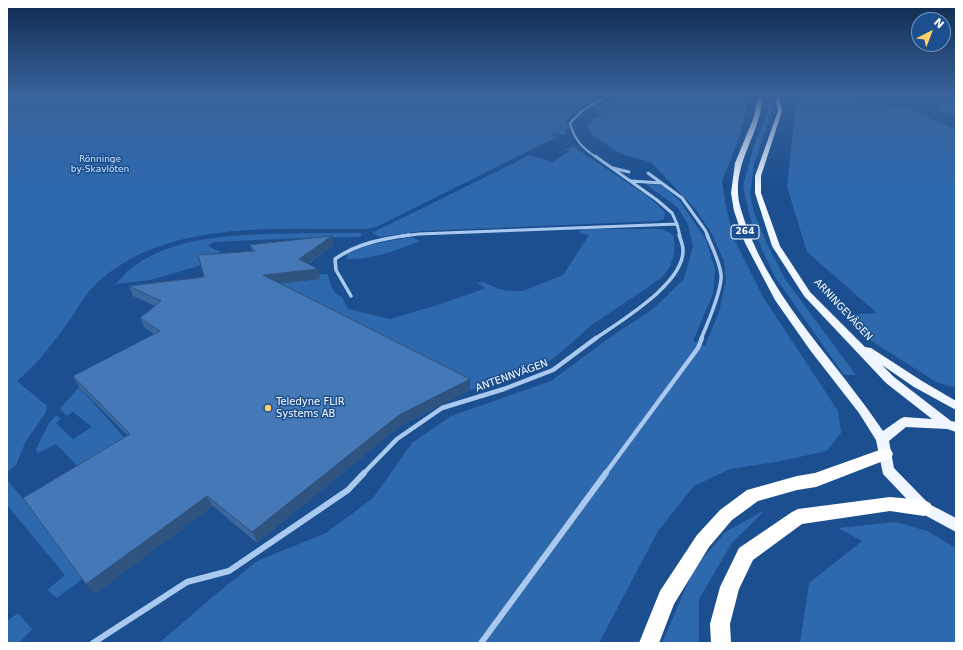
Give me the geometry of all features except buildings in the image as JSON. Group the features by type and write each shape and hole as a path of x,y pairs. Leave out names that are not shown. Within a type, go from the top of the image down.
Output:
{"highway":[{"path":"650,643 667,598 703,541 726,515 753,496 797,483 816,480 883,446"},
{"path":"721,643 720,624 730,587 746,554 798,516 890,504 924,508"}],"main road":[{"name":"264","path":"753,126 738,163 734,193 748,243 780,300 814,348 863,410 883,446 888,470 924,508 956,525"},
{"name":"ARNINGEVÄGEN","path":"775,126 758,176 758,193 776,246 808,294 850,339 890,380 951,426"},
{"path":"850,339 918,384 956,406"},
{"name":"ARNINGEVÄGEN","path":"883,446 904,422 951,426"}],"street":[{"name":"ANTENNVÄGEN","path":"93,643 187,582 229,571 348,490 397,439 442,408 504,389 553,370 649,300 669,283 678,270 683,251 677,224 672,213 631,181 583,148 572,135 571,126"},
{"name":"ANTENNVÄGEN","path":"611,167 629,172"},
{"path":"481,643 698,348 714,307 721,275 716,256 705,230 682,198 648,173"},
{"path":"631,181 663,183"},
{"path":"351,296 336,270 335,259 345,251 385,238 420,234 677,224"}],"green space":[{"name":"Rönninge by-Skavlöten","path":"7,126 570,126 565,130 566,135 551,134 557,137 376,227 365,229 257,230 220,233 184,239 150,250 119,266 91,289 46,351 17,381 47,406 46,412 25,443 16,465 7,472"},
{"path":"742,126 722,181 726,207 735,241 763,297 838,411 841,433 827,451 776,462 730,469 694,486 658,531 599,643 159,643 257,561 326,533 373,498 412,443 451,416 551,381 609,338 653,309 684,279 693,246 688,224 677,207 644,183 663,186 680,201 706,240 715,269 713,294 693,341 705,346 719,312 726,281 724,261 712,234 696,210 651,162 621,154 594,136 587,127"},
{"path":"762,126 767,126 754,164 750,195 755,215 767,244 785,279 856,375 844,375 775,277 761,247 749,214 743,186 754,145"},
{"path":"794,126 948,126 956,130 956,388 936,382 862,335 844,315 877,313 807,252 787,187"},
{"path":"574,147 649,197 664,211 664,219 658,221 421,231 380,237 372,233 530,155 552,162 570,151 564,149"},
{"path":"662,229 674,236 673,259 665,274 660,279 593,324 553,359 532,370 470,390 265,285 319,279 313,275 328,274 332,288 342,297 348,309 390,319 444,303 486,288 476,283 482,282 508,291 523,291 563,275 589,235 579,233 581,230"},
{"path":"316,233 362,234 360,237 213,242 208,246 219,251 226,258 150,280 115,284 133,267 153,255 174,246 221,237"},
{"path":"412,237 420,241 375,256 347,259 348,254 368,245"},
{"path":"79,387 131,445 85,474 56,444 38,453 36,449 49,423 56,416 61,418 56,423 73,439 92,427 73,412 67,416 60,409"},
{"path":"7,480 88,575 57,598 47,590 65,575 7,505"},
{"path":"765,510 732,543 699,599 699,643 662,643 694,569 725,532"},
{"path":"896,522 927,531 956,548 956,643 800,643 809,583 862,541 838,528"},
{"path":"18,613 32,629 19,643 7,643 7,621"}],"place":[{"name":"Teledyne FLIR Systems AB","path":"268,408"}]}
